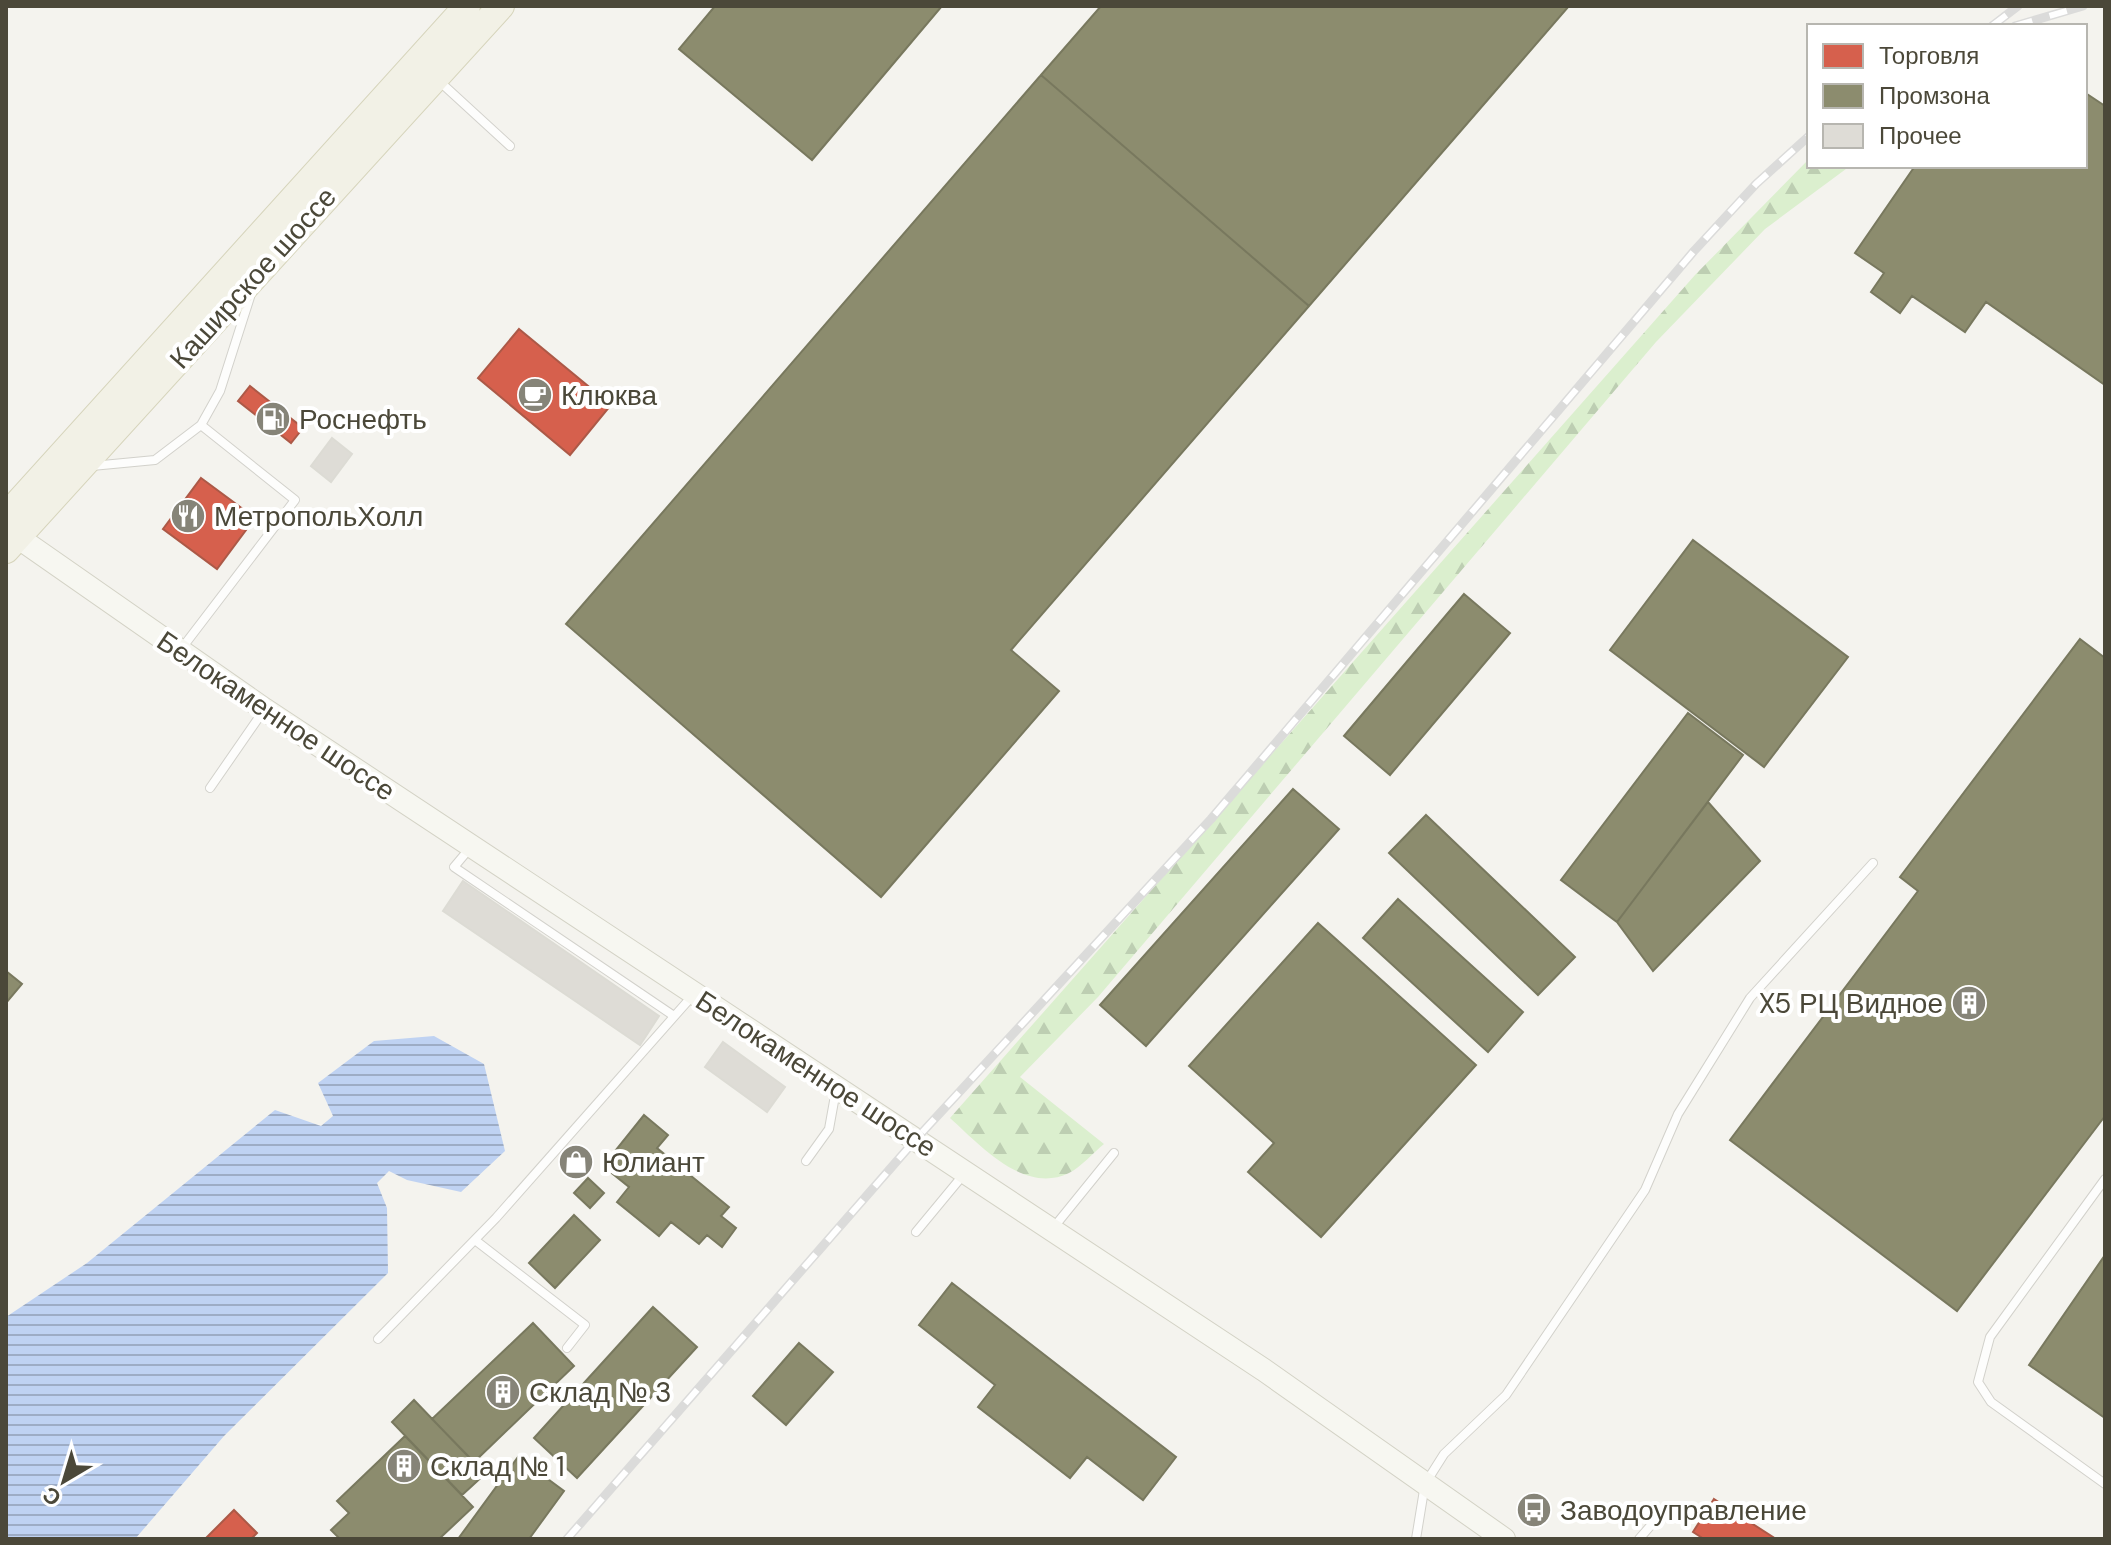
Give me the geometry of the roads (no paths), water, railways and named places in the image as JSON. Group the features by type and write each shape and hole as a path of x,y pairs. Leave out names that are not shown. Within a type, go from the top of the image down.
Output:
{"main road":[{"name":"Каширское шоссе","path":"9,533 83,467 257,274 426,69 467,6"},
{"name":"Каширское шоссе","path":"9,533 426,69 501,6"},
{"name":"Белокаменное шоссе","path":"9,533 264,709 1264,1370 1504,1539"}],"lane":[{"path":"426,69 510,146"},
{"path":"83,467 155,460 201,425 220,391 257,274"},
{"path":"179,652 295,500 201,425"},
{"path":"210,788 264,709"},
{"path":"471,846 454,867 674,1016"},
{"path":"1416,1539 1425,1484 1444,1454 1506,1395 1645,1190 1678,1114 1750,998 1873,863"},
{"path":"378,1339 475,1240 694,994"},
{"path":"806,1161 829,1129 837,1086"},
{"path":"1052,1228 1114,1153"},
{"path":"916,1232 966,1171"},
{"path":"2105,1179 1990,1337 1978,1382 1991,1402 2105,1484"},
{"path":"475,1240 585,1325 567,1348"},
{"path":"1639,1539 1666,1508"}],"water":[{"path":"434,1036 484,1064 505,1151 461,1192 407,1180 389,1171 377,1183 387,1208 388,1273 224,1436 135,1539 6,1539 6,1317 87,1263 275,1110 321,1126 333,1116 318,1083 374,1041"}],"railway":[{"path":"1995,24 2018,6"},
{"path":"2022,24 2083,6"},
{"path":"567,1539 917,1138 1211,819 1694,251 1756,184 1807,138"}],"place":[{"name":"Клюква","path":"535,395"},
{"name":"Роснефть","path":"273,419"},
{"name":"МетропольХолл","path":"188,516"},
{"name":"X5 РЦ Видное","path":"1969,1003"},
{"name":"Юлиант","path":"576,1162"},
{"name":"Склад № 3","path":"503,1392"},
{"name":"Склад № 1","path":"404,1466"},
{"name":"Заводоуправление","path":"1534,1510"}]}
